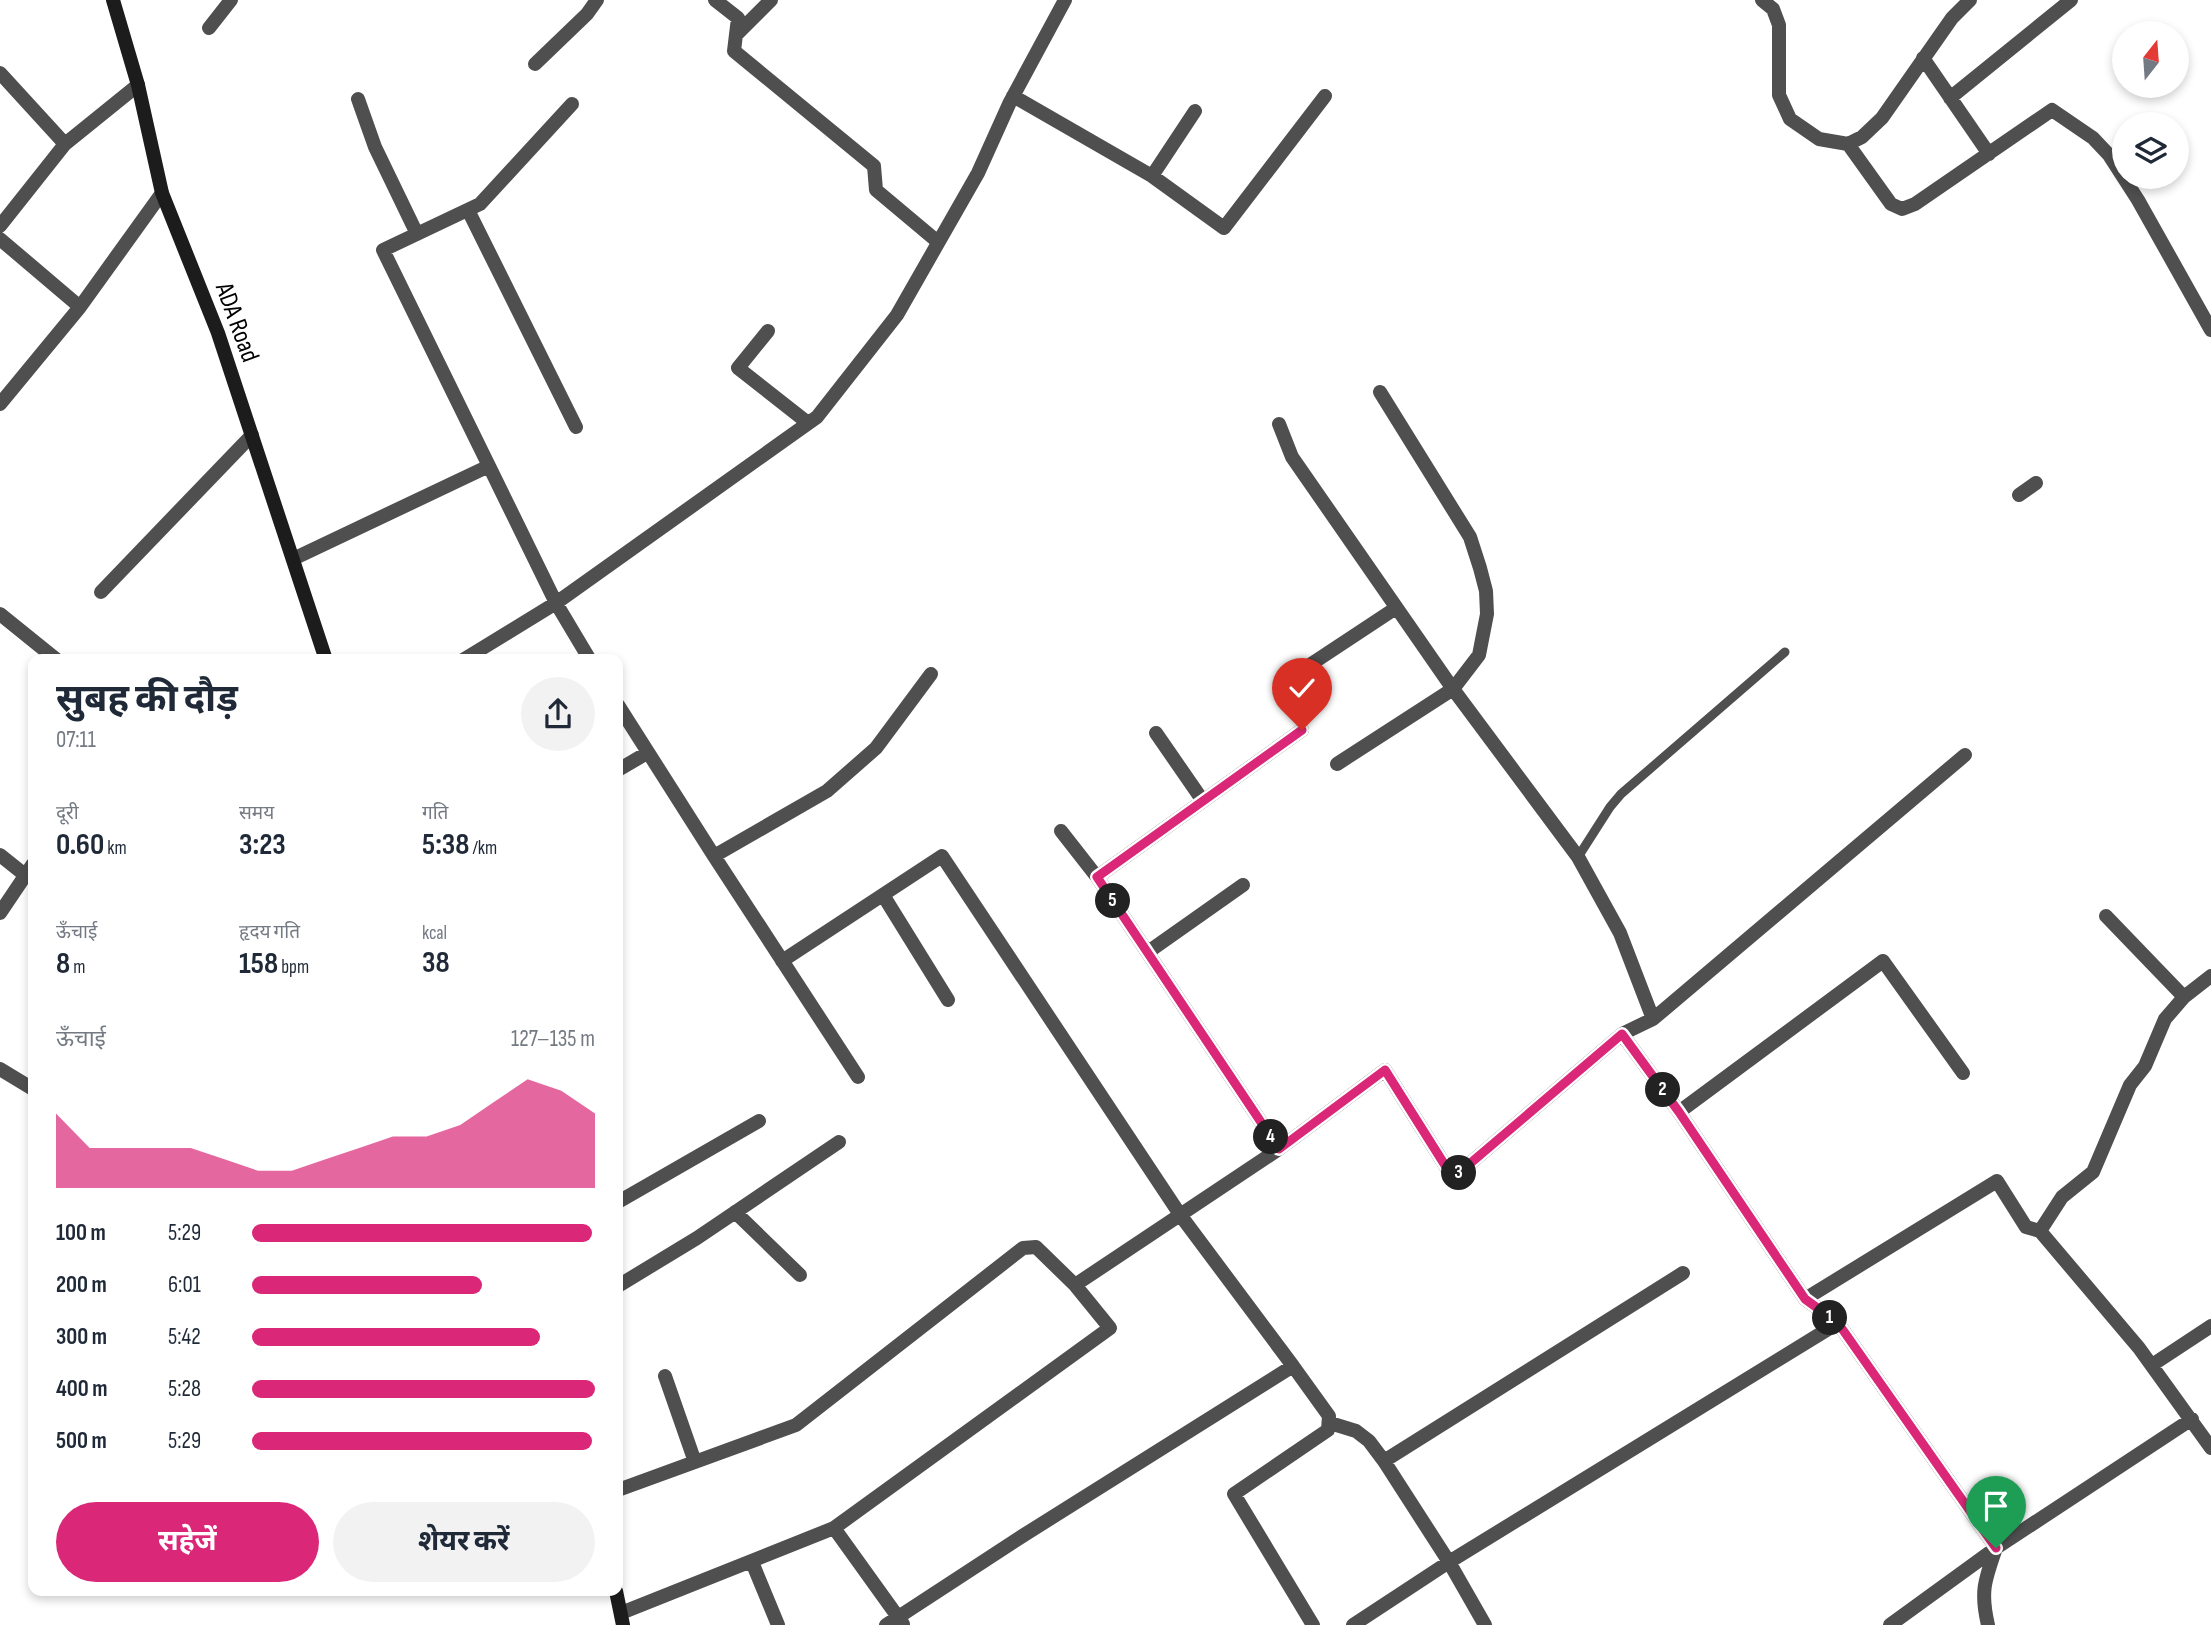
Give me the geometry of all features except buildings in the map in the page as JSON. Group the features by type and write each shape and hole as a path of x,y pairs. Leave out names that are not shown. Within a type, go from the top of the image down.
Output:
{"street":[{"name":"ADA Road","path":"113,0 138,85 162,193 218,333 324,654"},
{"path":"209,28 231,0"},
{"path":"535,64 587,14 597,0"},
{"path":"715,0 738,19 734,51 874,166 876,190 939,242"},
{"path":"736,35 771,0"},
{"path":"473,654 556,603 817,417 897,315 978,173 1013,96 1065,0"},
{"path":"1762,0 1773,9 1779,25 1779,95 1790,120 1819,139 1848,144 1862,137 1882,118 1952,18 1970,0"},
{"path":"1950,97 2071,0"},
{"path":"1923,58 1989,154"},
{"path":"0,73 65,144"},
{"path":"0,226 65,144 138,85"},
{"path":"1013,96 1152,176 1224,228 1325,96"},
{"path":"358,99 375,147 417,234"},
{"path":"572,104 480,204 383,250 556,603 586,654"},
{"path":"1848,144 1891,204 1902,209 1915,204 2052,110 2093,138 2109,155 2138,200 2211,330"},
{"path":"1152,176 1195,111"},
{"path":"0,404 80,307 162,193"},
{"path":"468,210 576,427"},
{"path":"0,239 80,307"},
{"path":"768,331 738,368 808,423"},
{"path":"1338,764 1453,689 1479,655 1488,614 1486,591 1470,537 1380,392"},
{"path":"1279,424 1292,457 1396,608 1578,857 1620,933 1653,1019"},
{"path":"101,592 252,435"},
{"path":"293,559 489,466"},
{"path":"2019,495 2036,483"},
{"path":"1287,680 1396,608"},
{"path":"0,614 50,654"},
{"path":"714,856 827,790 876,748 931,674"},
{"path":"623,713 858,1077"},
{"path":"1097,877 1302,730"},
{"path":"1156,733 1203,801"},
{"path":"623,767 647,753"},
{"path":"1075,1286 1279,1149 1385,1070 1453,1178 1622,1034 1653,1019 1965,755"},
{"path":"1061,831 1097,877 1279,1149"},
{"path":"0,855 28,869"},
{"path":"782,961 942,856 1181,1216 1329,1416 1328,1430 1234,1494 1313,1625"},
{"path":"0,913 28,871"},
{"path":"1148,952 1243,885"},
{"path":"883,895 948,1000"},
{"path":"2106,916 2184,997"},
{"path":"1679,1112 1883,961 1963,1073"},
{"path":"2040,1231 2062,1197 2093,1172 2130,1084 2145,1066 2165,1019 2184,997 2211,976"},
{"path":"1622,1034 1679,1112 1805,1299 1838,1323 1996,1548"},
{"path":"0,1069 28,1086"},
{"path":"623,1199 759,1121"},
{"path":"623,1283 697,1238 839,1142"},
{"path":"1805,1299 1997,1181 2025,1227 2040,1231 2152,1365 2211,1448"},
{"path":"735,1212 800,1275"},
{"path":"617,1596 622,1619 834,1528 1110,1328 1075,1286 1037,1247 1023,1248 796,1425 623,1488"},
{"path":"1384,1461 1683,1273"},
{"path":"1353,1625 1448,1562 1838,1323"},
{"path":"2152,1365 2211,1326"},
{"path":"834,1528 897,1623 1024,1535 1293,1366"},
{"path":"665,1376 695,1462"},
{"path":"1890,1625 1996,1548 2192,1419"},
{"path":"1330,1423 1362,1435 1369,1441 1448,1562 1485,1625"},
{"path":"1988,1625 1983,1604 1984,1583 1996,1548"},
{"path":"752,1562 778,1625"}],"lane":[{"path":"1578,857 1621,794 1785,652"}],"route":[{"path":"1302,730 1097,877 1279,1149 1385,1070 1453,1178 1622,1034 1679,1112 1805,1299 1838,1323 1996,1548"}]}
